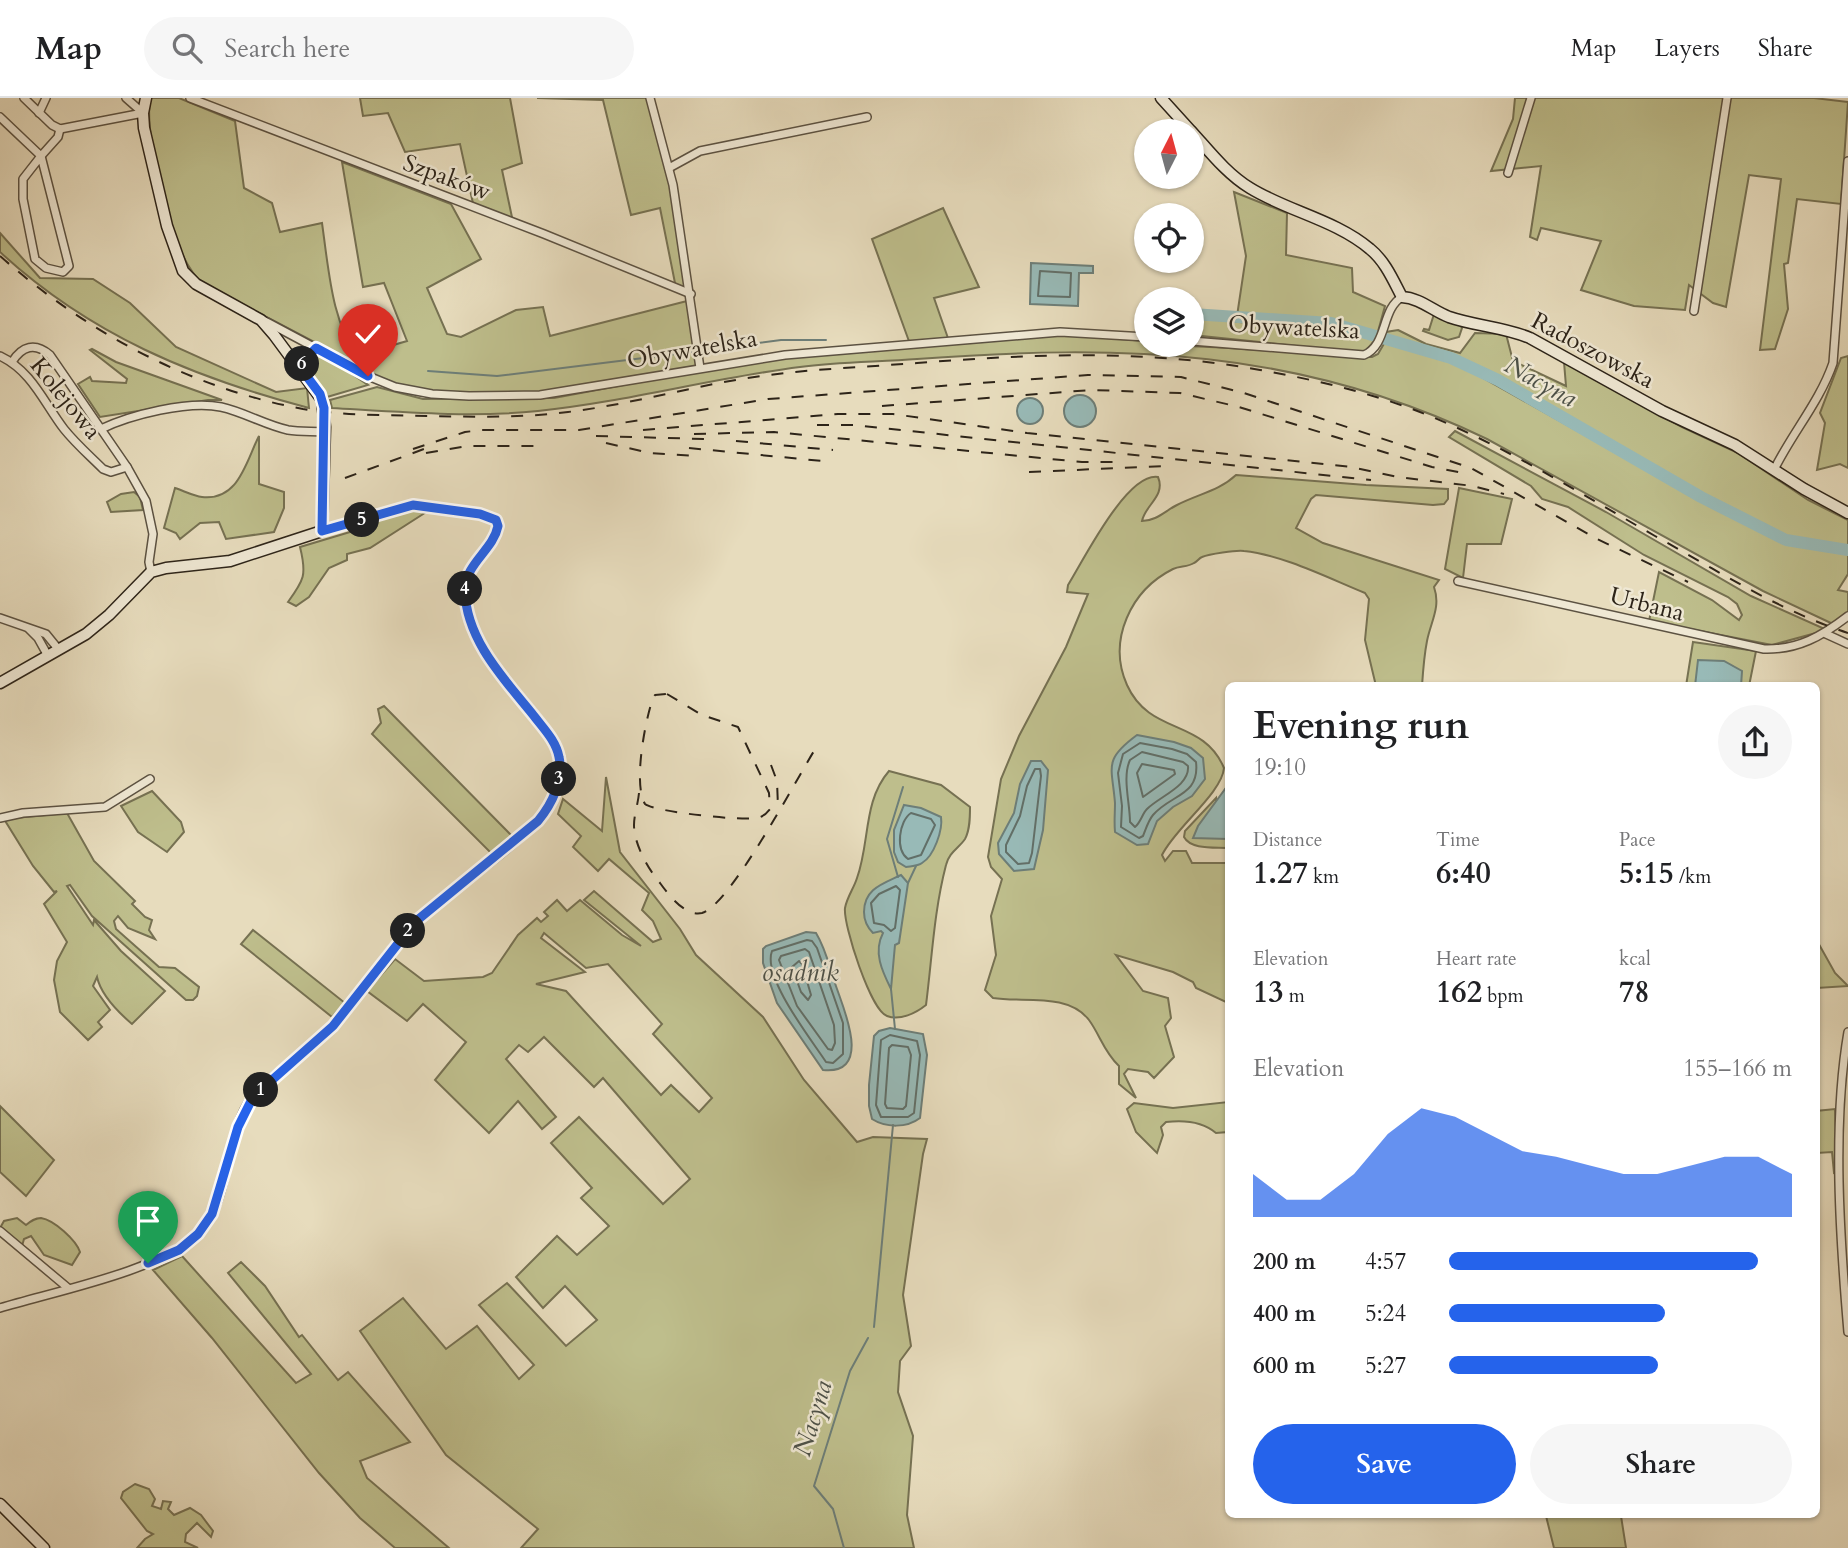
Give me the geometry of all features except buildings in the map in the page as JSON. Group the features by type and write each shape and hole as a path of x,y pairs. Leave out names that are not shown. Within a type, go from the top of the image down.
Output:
{"street":[{"path":"24,98 60,129 143,113"},
{"path":"39,113 46,98"},
{"path":"126,98 143,113"},
{"name":"Obywatelska","path":"146,98 143,113 167,226 180,265 196,285 377,380 432,394 540,396 770,356 1060,332 1134,336"},
{"name":"Szpaków","path":"190,98 544,234 691,294"},
{"path":"650,98 669,167 691,294 700,368"},
{"path":"1161,98 1180,119"},
{"path":"1508,173 1531,98"},
{"path":"1694,311 1727,98"},
{"path":"0,117 41,156 69,266 63,272 52,271 37,262 22,184 41,156 58,137 60,129"},
{"path":"669,167 700,151 867,117"},
{"path":"1204,146 1250,188 1340,230 1368,247 1388,270 1402,297"},
{"path":"1774,468 1791,436 1825,388 1833,363 1847,221 1848,161"},
{"name":"Obywatelska","path":"1204,342 1354,355 1369,353 1378,343 1394,304 1402,297"},
{"name":"Radoszowska","path":"1402,297 1411,298 1461,320 1514,331 1530,338 1662,411 1735,445 1804,489 1848,513"},
{"name":"Obywatelska","path":"261,320 299,366 322,400 325,432 322,531"},
{"name":"Kolejowa","path":"12,362 24,348 34,346 50,355 101,429"},
{"path":"299,366 316,348"},
{"name":"Kolejowa","path":"0,356 12,362 34,383 66,431 103,469 111,472 127,467"},
{"path":"151,572 150,514 143,494 101,429 138,416 209,405 223,407 290,430 325,432"},
{"path":"0,683 60,650 101,622 151,572 227,562 413,505 480,514 496,520 498,526 495,536 467,575 466,597 478,638 490,660 557,748 559,773 549,807 526,832 415,922 333,1026 253,1097 238,1127 212,1214 198,1234 179,1250 148,1263 0,1308"},
{"name":"Urbana","path":"1458,581 1764,649 1790,648 1826,634 1848,617"},
{"path":"0,618 46,634 60,650"},
{"path":"25,626 38,638 48,656"},
{"path":"1826,634 1848,644"},
{"path":"0,818 23,813 105,807 150,779"},
{"path":"1848,1032 1840,1092 1842,1263 1848,1332"},
{"path":"0,1231 68,1288"},
{"path":"0,1504 44,1548"}],"green space":[{"path":"150,98 179,98 235,121 244,188 272,203 280,232 322,223 337,313 360,366 204,284 192,271 181,251 162,197 151,140"},
{"path":"360,98 510,98 522,163 502,170 513,222 474,208 460,144 405,152 388,113 363,116"},
{"path":"537,98 650,98 673,185 691,294 676,288 660,208 631,215 603,100"},
{"path":"1515,98 1814,98 1848,102 1841,204 1797,199 1788,263 1784,264 1788,309 1775,349 1760,350 1781,179 1749,175 1726,307 1713,303 1689,285 1685,310 1634,306 1581,290 1601,241 1541,228 1537,240 1530,237 1541,166 1491,171 1513,119"},
{"path":"342,162 451,204 481,259 427,288 447,334 461,337 516,310 543,307 550,336 687,301 700,368 540,395 432,394 368,376 366,353 407,341 384,283 363,287"},
{"path":"1234,192 1287,213 1286,255 1352,268 1353,292 1385,306 1377,335 1331,321 1237,316 1246,256"},
{"path":"943,208 979,287 934,298 949,341 910,344 872,239"},
{"path":"0,233 40,278 93,279 130,303 176,347 276,392 307,388 309,408 184,367 106,330 34,281 0,252"},
{"path":"1434,314 1460,324 1462,328 1459,337 1448,340 1423,331 1429,330"},
{"path":"1204,318 1276,326 1329,326 1375,340 1364,353 1204,336"},
{"path":"1398,330 1426,344 1460,353 1475,333 1506,334 1513,361 1566,386 1564,362 1682,427 1738,453 1808,500 1848,520 1848,547 1787,537 1703,495 1503,379 1452,357 1384,337 1386,332"},
{"path":"1066,335 1134,340 1134,354 992,354 829,364 767,372 571,407 512,413 435,414 332,408 330,400 377,387 423,399 554,398 768,358"},
{"path":"1385,342 1451,360 1701,500 1784,542 1848,552 1848,574 1838,590 1848,592 1848,613 1833,624 1763,591 1487,439 1417,409 1347,386 1278,370 1180,357 1204,357 1204,346 1372,357 1378,354"},
{"path":"90,350 116,362 222,400 100,417 78,384 90,377 92,381 126,383 127,379"},
{"path":"320,355 368,385 327,397 308,370 312,360"},
{"path":"1848,356 1848,468 1840,464 1817,470 1825,423 1820,413 1841,358"},
{"path":"1455,431 1606,512 1751,596 1827,630 1772,645 1649,621 1659,572 1712,600 1739,620 1742,615 1737,604 1728,597 1644,555 1568,507 1542,499 1531,486 1449,437"},
{"path":"259,436 259,484 284,492 284,508 274,532 226,539 219,522 200,523 180,539 176,533 164,528 175,488 202,497 215,497 225,493 240,477"},
{"path":"1236,475 1448,489 1448,499 1444,504 1433,505 1316,495 1311,499 1296,528 1323,543 1439,580 1434,587 1436,608 1426,647 1422,682 1375,682 1365,640 1369,599 1365,593 1290,562 1244,551 1205,556 1158,578 1135,603 1122,634 1120,651 1127,685 1137,701 1149,712 1203,741 1215,752 1224,768 1215,788 1162,855 1165,861 1173,851 1186,851 1192,863 1225,863 1225,1002 1196,988 1193,982 1173,972 1116,955 1143,991 1168,998 1171,1018 1165,1026 1174,1057 1154,1078 1148,1072 1128,1069 1124,1074 1136,1098 1119,1084 1119,1066 1089,1020 1080,1011 1069,1005 1044,1000 993,998 985,990 996,955 991,916 1002,879 991,867 988,857 1001,779 1019,736 1066,647 1088,594 1067,592 1068,585 1107,520 1133,488 1146,479 1158,477 1160,484 1157,495 1142,521 1156,518"},
{"path":"1459,488 1512,499 1501,544 1467,544 1463,578 1445,569"},
{"path":"134,492 140,497 143,510 111,512 107,502 121,494"},
{"path":"415,507 431,509 370,548 347,554 347,560 329,568 309,597 296,606 288,602 303,577 300,547 350,532 349,527"},
{"path":"1693,642 1756,651 1750,682 1687,682"},
{"path":"384,706 513,837 492,854 372,734 381,723 378,709"},
{"path":"889,771 941,785 970,807 967,835 949,857 942,882 926,1005 897,1018 887,1016 873,999 853,948 845,908 861,864 875,795"},
{"path":"606,777 620,852 680,929 696,955 763,1017 804,1080 857,1142 873,1137 927,1139 903,1295 911,1346 900,1361 898,1392 913,1436 907,1515 914,1548 521,1548 538,1529 446,1455 360,1331 403,1298 446,1349 477,1326 519,1379 534,1365 479,1305 507,1283 566,1346 597,1320 565,1286 543,1308 516,1277 557,1236 577,1255 609,1226 581,1198 592,1188 551,1143 579,1117 663,1204 690,1179 603,1078 594,1087 544,1037 528,1052 519,1045 506,1059 556,1117 542,1129 518,1101 489,1133 435,1080 466,1042 423,1004 407,1021 367,991 395,959 424,981 483,977 492,973 518,935 537,918 541,922 548,916 544,912 557,900 567,911 580,900 622,935 641,946 584,900 594,891 653,942 661,939 653,921 642,910 649,893 609,859 598,871 573,847 581,836 558,814 563,799 602,831","holes":["544,933 586,968 608,964 662,1024 653,1034 712,1098 699,1112 671,1085 661,1095 566,991 536,984 585,972 541,938"]},
{"path":"1225,790 1225,848 1204,847 1187,841 1184,837 1185,831 1216,798 1216,804"},
{"path":"152,791 181,822 184,832 167,852 138,832 121,806"},
{"path":"67,813 94,861 135,901 132,904 152,920 149,930 155,939 128,928 118,916 114,921 116,929 159,967 175,968 199,987 193,1000 186,1000 92,916 70,885 67,886 93,925 94,920 121,951 165,991 132,1024 106,997 97,977 93,986 110,1010 98,1022 102,1027 88,1040 60,1012 54,980 57,961 67,942 44,904 57,891 54,892 33,866 4,819"},
{"path":"253,930 345,1003 332,1017 241,944"},
{"path":"1820,946 1835,973 1848,986 1820,988"},
{"path":"1225,1102 1225,1132 1216,1133 1192,1122 1166,1122 1161,1127 1163,1135 1157,1153 1136,1132 1127,1109 1134,1103 1173,1108"},
{"path":"0,1106 54,1160 26,1196 0,1172"},
{"path":"1835,1109 1837,1172 1834,1173 1832,1152 1820,1153 1820,1111"},
{"path":"17,1218 26,1225 41,1218 64,1231 80,1252 72,1265 44,1255 31,1236 24,1239 22,1246 0,1228 4,1221"},
{"path":"182,1256 296,1383 311,1374 228,1273 241,1262 265,1286 299,1337 302,1335 338,1380 348,1372 410,1442 360,1461 367,1478 449,1548 395,1548 360,1518 319,1473 212,1338 153,1270"},
{"path":"135,1484 149,1489 155,1499 152,1506 161,1509 163,1501 171,1502 168,1509 174,1515 190,1508 201,1515 213,1531 211,1537 197,1523 186,1534 185,1542 198,1548 137,1548 153,1534 147,1531 121,1498 123,1492"},
{"path":"1546,1518 1621,1518 1626,1548 1554,1548"}],"water":[{"path":"1031,263 1093,266 1093,273 1079,273 1078,306 1030,304"},
{"path":"1080,395 1092,399 1096,411 1092,423 1080,427 1068,423 1064,411 1068,399"},
{"path":"1030,398 1039,402 1043,411 1039,420 1030,424 1021,420 1017,411 1021,402"},
{"path":"1698,660 1724,661 1742,671 1741,682 1695,682"},
{"path":"1137,735 1191,748 1203,758 1205,779 1192,796 1157,821 1148,844 1137,845 1115,832 1112,764 1119,751"},
{"path":"1031,761 1041,761 1048,770 1043,830 1034,869 1014,871 999,854 998,843 1014,813 1020,784"},
{"path":"1225,789 1225,839 1193,838 1198,826"},
{"path":"904,805 921,808 941,817 941,829 930,855 920,864 906,867 898,862 894,852 894,830"},
{"path":"901,875 908,883 899,943 895,945 891,989 879,954 883,933 871,931 865,921 864,912 867,898 875,888"},
{"name":"osadnik","path":"806,932 816,933 823,947 849,1026 851,1053 847,1063 838,1069 823,1070 777,1003 763,963 763,949 766,946"},
{"path":"890,1028 923,1034 927,1055 920,1118 896,1126 872,1119 869,1106 874,1036 879,1031"}],"waterway":[{"name":"Nacyna","path":"1204,315 1331,323 1451,358 1498,380 1701,497 1786,540 1848,550"},
{"path":"704,350 781,340 826,340"},
{"path":"428,371 497,376 692,352"},
{"path":"898,877 887,839 903,787"},
{"name":"Nacyna","path":"908,883 916,866"},
{"name":"Nacyna","path":"891,989 895,1029"},
{"name":"Nacyna","path":"874,1327 893,1125"},
{"name":"Nacyna","path":"844,1548 833,1509 814,1486 850,1371 868,1338"}],"railway":[{"path":"0,256 68,309 141,353 220,387 261,400 335,413 482,417 551,414 592,409 780,374 1046,356 1174,359 1217,363 1298,377 1356,391 1412,409 1475,436 1750,589 1798,613 1848,633"},
{"path":"413,449 465,432 579,430 768,399 1088,375 1181,377 1244,393 1471,468 1597,539 1688,582"},
{"path":"882,406 1091,390 1180,393 1239,407 1432,467 1464,473"},
{"path":"643,430 838,414 893,414 1027,433 1351,467 1398,477 1473,486 1504,494"},
{"path":"817,425 853,425 1371,480"},
{"path":"694,434 774,432 1082,462 1123,462"},
{"path":"596,436 704,439"},
{"path":"736,441 833,450"},
{"path":"606,443 650,453 698,456"},
{"path":"426,453 468,446 543,446"},
{"path":"689,448 832,462"},
{"path":"345,478 424,449"},
{"path":"1029,472 1165,466"},
{"path":"667,694 702,715 738,727 769,793 770,809 766,814 748,819 717,817 681,813 645,804 640,768 647,721 655,695 667,694"},
{"path":"639,793 634,821 635,832 646,864 678,904 689,912 702,913 714,905 745,866 814,751"},
{"path":"771,765 777,781 778,807"}],"route":[{"path":"148,1263 179,1250 198,1234 212,1214 238,1127 251,1099 333,1026 415,922 538,821 549,807 558,783 560,765 553,740 490,660 481,645 469,612 465,593 467,575 495,536 498,530 496,520 480,514 413,505 322,531 324,408 320,394 299,366 316,348 368,376"}]}
